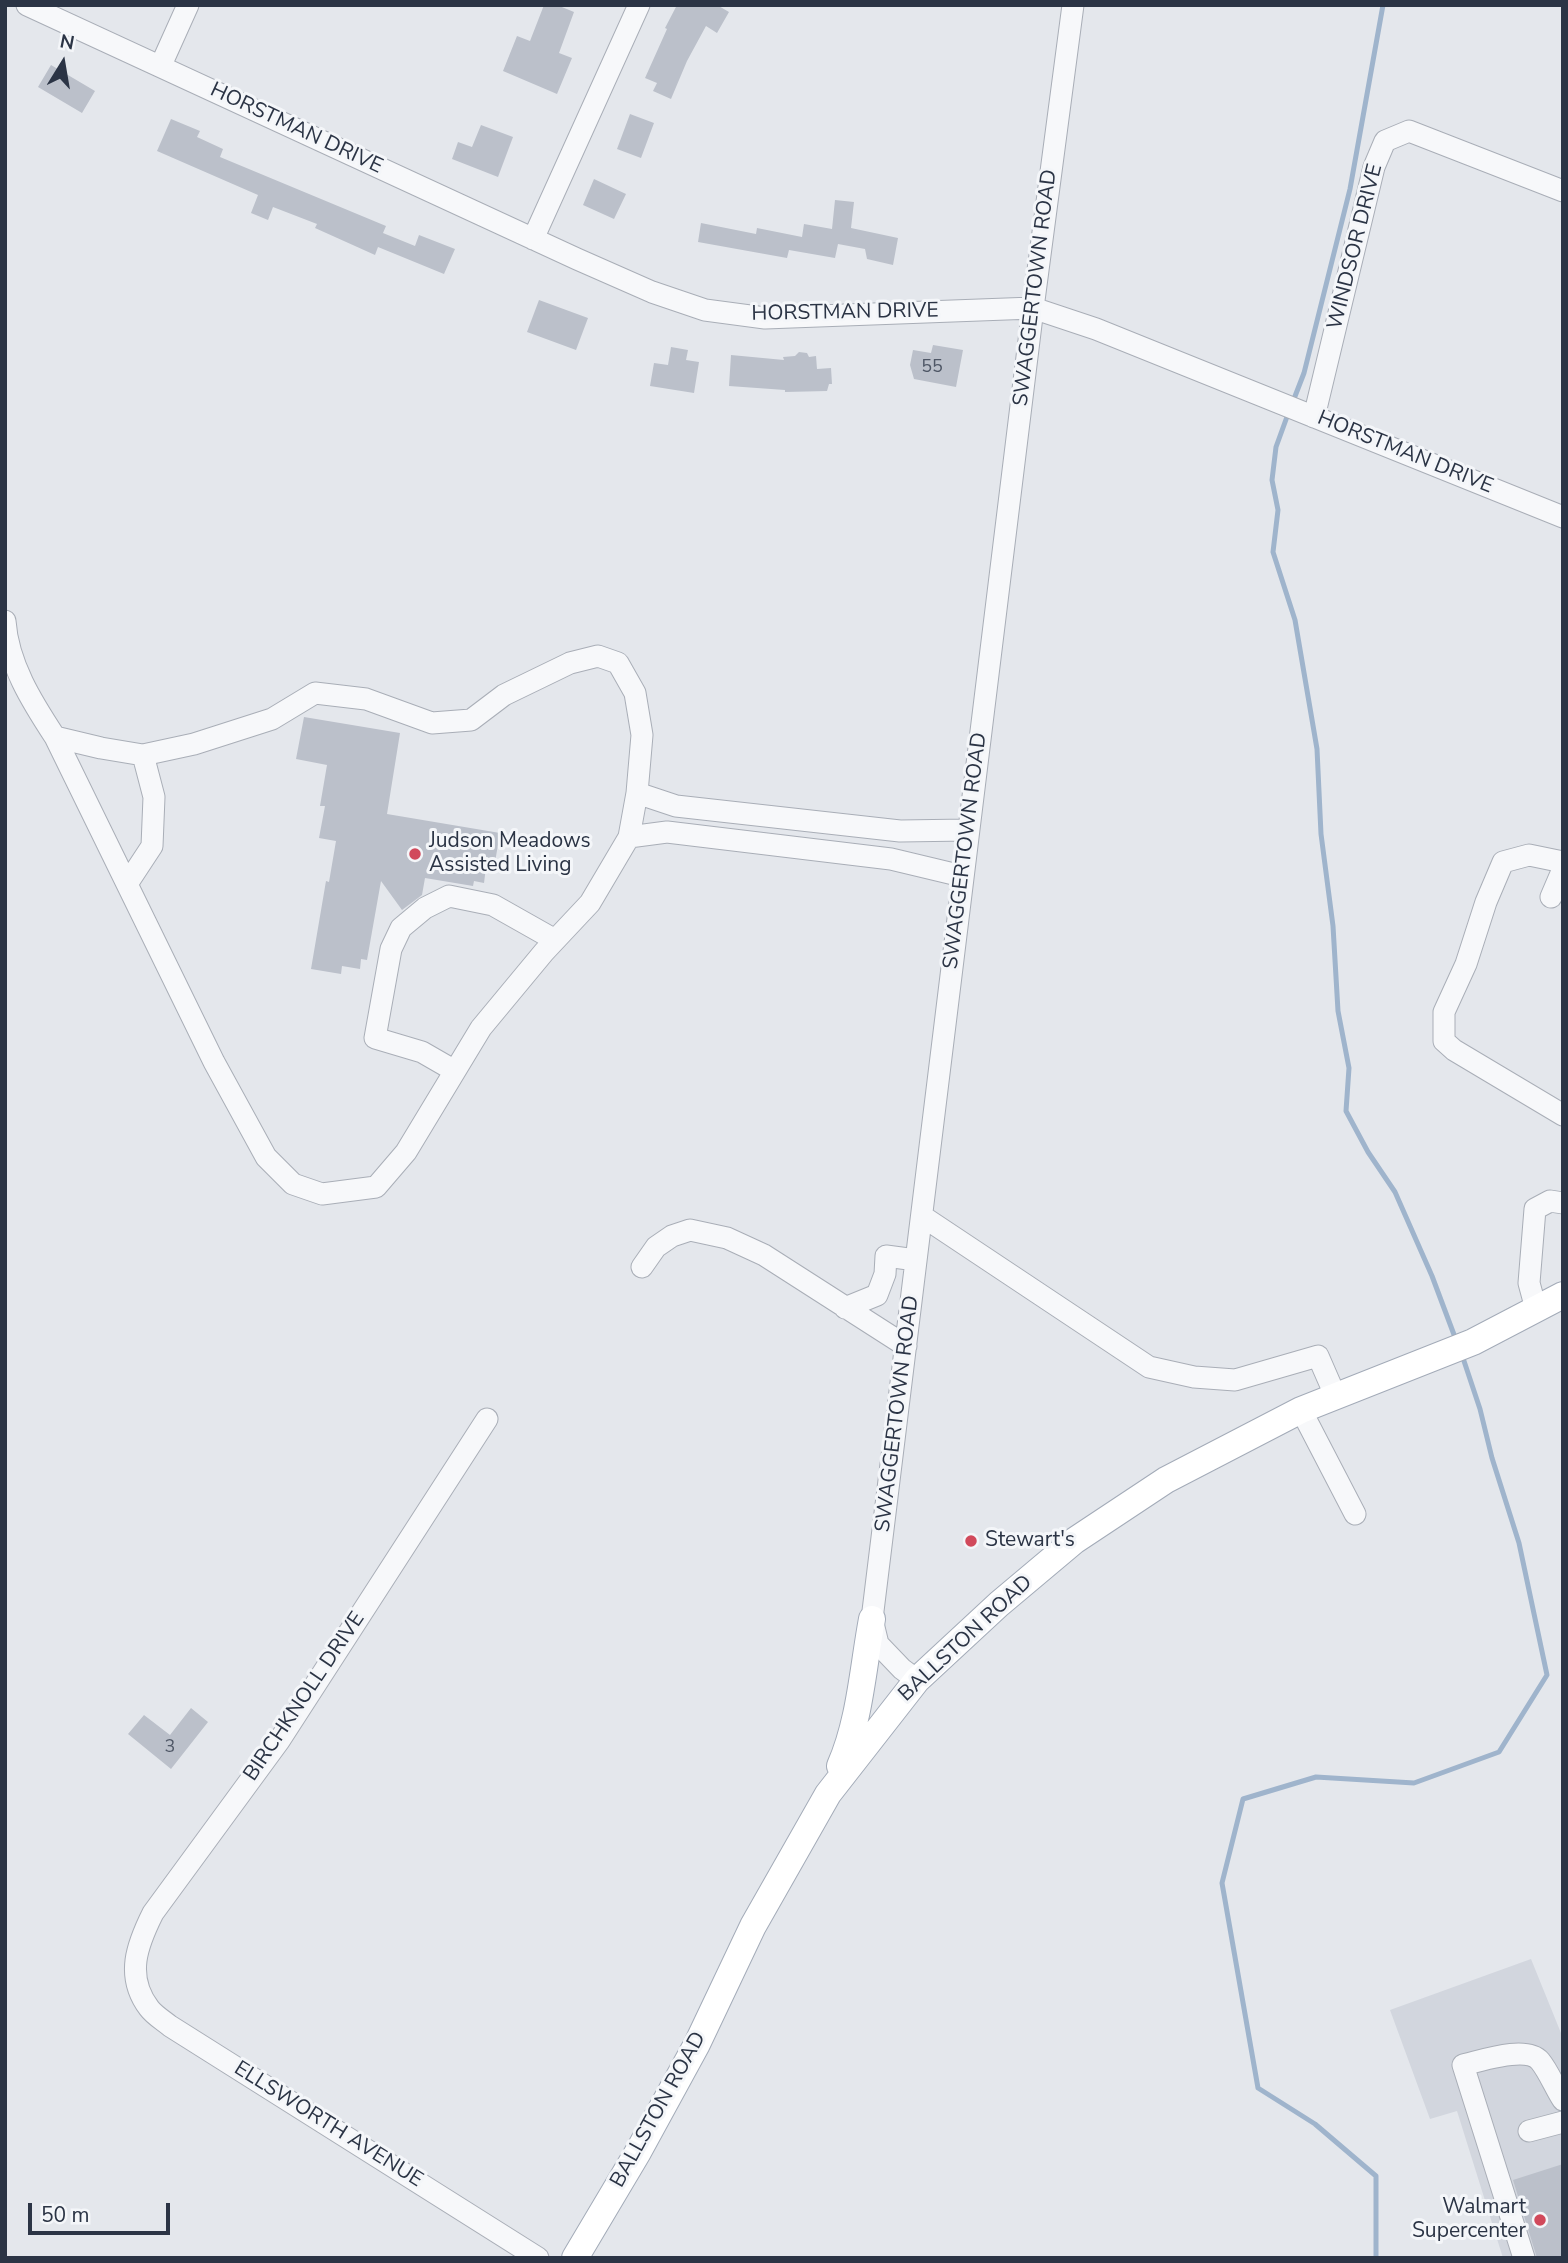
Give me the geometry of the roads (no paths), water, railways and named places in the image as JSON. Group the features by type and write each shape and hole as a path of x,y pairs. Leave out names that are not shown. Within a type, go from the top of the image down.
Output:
{"main road":[{"name":"BALLSTON ROAD","path":"575,2258 691,2056 753,1926 828,1794 917,1680 999,1604 1074,1541 1166,1480 1301,1410 1459,1348 1563,1295"},
{"path":"828,1794 847,1751 872,1619"}],"street":[{"name":"HORSTMAN DRIVE","path":"27,5 533,239 652,292 705,310 765,318 1032,308 1096,329 1563,517"},
{"path":"161,65 188,5"},
{"path":"533,239 639,5"},
{"name":"SWAGGERTOWN ROAD","path":"917,1680 902,1670 878,1644 872,1619 1032,308 1073,5"},
{"name":"WINDSOR DRIVE","path":"1314,416 1374,167 1385,141 1409,131 1563,191"},
{"path":"5,621 6,638 27,695 55,737 214,1062 266,1157 293,1184 321,1194 376,1187 406,1152 481,1028 590,903 629,837 637,793 642,735 635,693 618,663 598,656 569,663 503,695 471,720 432,723 366,699 315,693 272,719 194,744 142,755 55,737"},
{"path":"127,884 152,846 154,797 142,755"},
{"path":"637,793 676,806 900,831 967,830"},
{"path":"629,837 667,832 891,859 962,876"},
{"path":"1563,862 1529,855 1503,862 1486,902 1466,964 1444,1012 1444,1041 1454,1050 1563,1115"},
{"path":"1551,897 1563,869"},
{"path":"455,1071 422,1052 375,1038 391,949 401,928 425,908 449,896 493,905 555,940"},
{"path":"1536,1309 1529,1283 1535,1209 1556,1202"},
{"path":"922,1216 1149,1367 1194,1377 1235,1380 1318,1356 1335,1395"},
{"path":"642,1267 656,1247 672,1236 690,1230 727,1238 764,1255 906,1346"},
{"path":"845,1308 877,1295 885,1274 886,1256 916,1260"},
{"path":"1301,1410 1355,1514"},
{"name":"BIRCHKNOLL DRIVE","path":"134,1978 139,1941 153,1913 279,1741 487,1419"},
{"name":"ELLSWORTH AVENUE","path":"134,1978 149,2009 170,2026 538,2258"},
{"path":"1524,2258 1463,2065 1513,2054 1530,2054 1539,2059 1563,2100"},
{"path":"1529,2132 1563,2122"}],"waterway":[{"path":"1292,404 1304,373 1350,189 1383,5"},
{"path":"1288,414 1276,447 1272,480 1278,510 1273,552 1295,620 1317,749 1321,834 1333,926 1338,1011 1349,1068 1346,1111 1368,1152 1395,1192 1432,1276 1456,1340"},
{"path":"1376,2258 1376,2176 1315,2124 1258,2088 1222,1883 1243,1799 1316,1777 1414,1783 1499,1752 1547,1675 1519,1543 1462,1355"}],"place":[{"name":"Judson Meadows Assisted Living","path":"415,854"},
{"name":"Stewart's","path":"971,1541"},
{"name":"Walmart Supercenter","path":"1540,2220"}]}
